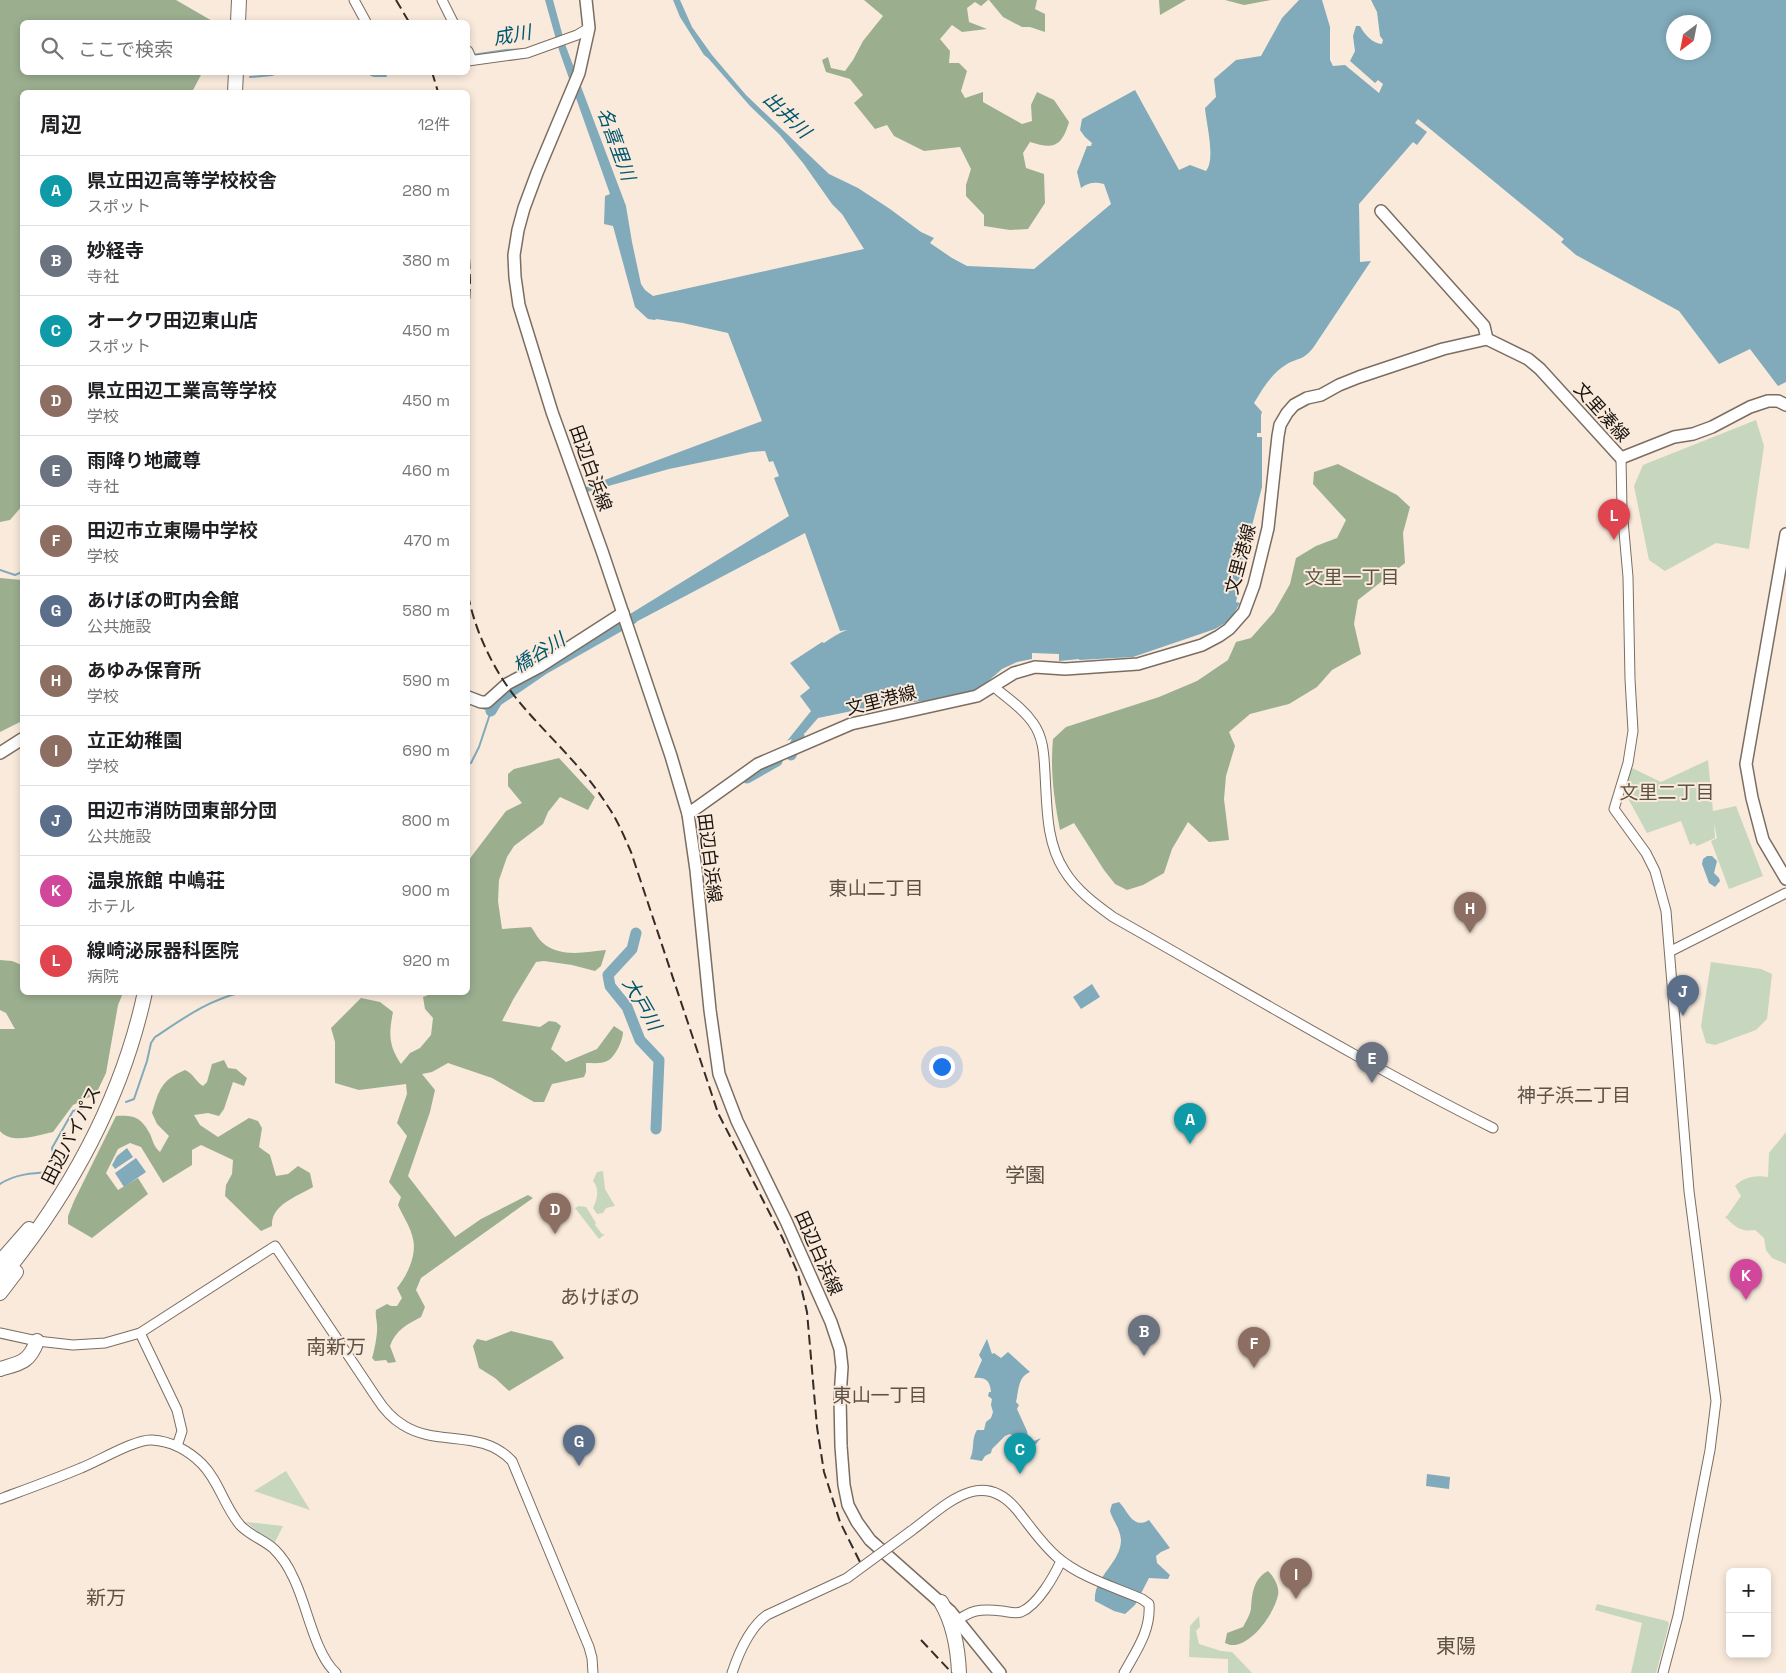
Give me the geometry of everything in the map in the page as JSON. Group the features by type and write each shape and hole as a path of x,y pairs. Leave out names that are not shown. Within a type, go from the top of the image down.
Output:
{"highway":[{"path":"238,20 239,0"},
{"path":"246,0 246,20"},
{"path":"235,90 236,75"},
{"path":"243,90 244,75"},
{"name":"田辺バイパス","path":"0,1266 29,1229 72,1162 87,1134 118,1057 129,1025 135,995"},
{"name":"田辺バイパス","path":"0,1279 24,1250 50,1213 78,1167 111,1099 136,1029 144,995"},
{"path":"0,1293 33,1248 50,1213"},
{"path":"0,1262 29,1229"},
{"path":"0,1369 22,1362 33,1352 37,1341"},
{"path":"941,1602 955,1622 959,1673"}],"main road":[{"name":"田辺白浜線","path":"586,0 589,28 579,72 524,208 518,230 514,255 519,305 552,412 628,628 671,756 688,814 719,1074 737,1121 786,1220 831,1322 840,1349 842,1367 840,1397 841,1446 844,1485 848,1505 870,1540 941,1602"},
{"path":"1381,211 1484,326 1487,338"},
{"name":"文里湊線","path":"1487,338 1528,359 1621,458 1674,437 1693,434 1712,427 1750,407 1768,401 1786,405"},
{"name":"文里港線","path":"688,814 758,764 851,724 977,696 1014,673 1035,667 1065,669 1138,664 1202,645 1220,636 1244,612 1254,585 1268,528 1279,431 1287,413 1294,405 1359,378 1444,349 1487,338"},
{"path":"1786,534 1746,764 1752,798 1763,840 1786,879"},
{"path":"470,698 487,702 507,684 539,667 623,615"},
{"path":"0,753 20,740"},
{"path":"955,1622 1000,1673"}],"street":[{"path":"354,0 365,20"},
{"path":"442,0 452,20"},
{"path":"470,60 527,53 569,38 589,28"},
{"path":"1621,458 1622,509 1628,576 1633,731 1628,763 1614,809 1646,853 1655,872 1666,911 1671,951 1689,1191 1716,1401 1710,1450 1677,1618 1663,1673"},
{"path":"994,687 1023,711 1034,724 1042,743 1048,823 1054,850 1064,870 1088,899 1113,917 1315,1032 1493,1128"},
{"path":"1671,951 1786,893"},
{"path":"0,1333 37,1341 73,1345 105,1343 140,1333 275,1246 391,1417 404,1426 418,1432 486,1444 504,1452 512,1460 589,1647 593,1673"},
{"path":"140,1333 177,1410 182,1431 177,1446"},
{"path":"0,1499 81,1468 136,1444 150,1440 177,1446 206,1468 213,1477 228,1507 241,1525 274,1549 286,1566 294,1578 309,1622 328,1666 336,1673"},
{"path":"732,1673 757,1622 847,1578 958,1498 977,1490 997,1493 1009,1501 1042,1542 1063,1562 1149,1604 1149,1620 1141,1643 1124,1673"},
{"path":"955,1622 976,1610 988,1609 1016,1613 1024,1610 1050,1582 1063,1562"}],"green space":[{"path":"0,0 176,0 211,20 20,20 20,75 201,75 193,90 20,90 20,508 10,520 0,522"},
{"path":"864,0 988,0 981,6 975,2 967,8 969,22 987,29 962,32 952,25 940,39 950,51 949,63 959,63 967,71 961,91 965,98 983,92 983,102 1022,124 1032,121 1031,105 1037,92 1054,100 1069,122 1063,136 1056,144 1045,146 1030,142 1023,153 1026,168 1044,174 1045,203 1028,229 1010,230 984,226 984,215 966,196 966,185 971,169 960,147 924,151 894,136 887,125 875,129 854,103 863,95 850,79 826,72 822,60 828,57 831,68 845,71 863,41 883,16"},
{"path":"989,0 1037,0 1035,9 1045,14 1045,32 1030,27 1022,27 1003,17"},
{"path":"1159,0 1186,0 1160,15"},
{"path":"1225,0 1271,0 1244,5"},
{"path":"1756,420 1764,446 1749,549 1716,543 1665,571 1649,560 1634,486 1643,465"},
{"path":"1338,464 1397,495 1410,507 1403,533 1405,563 1358,600 1354,624 1361,654 1332,670 1317,687 1289,704 1250,714 1229,732 1235,746 1226,776 1224,799 1229,840 1209,842 1188,822 1172,849 1164,873 1143,885 1127,890 1115,884 1074,823 1060,830 1053,785 1053,739 1066,727 1159,697 1197,681 1228,660 1236,642 1251,638 1274,612 1290,584 1296,558 1316,546 1337,538 1346,520 1313,484 1314,472"},
{"path":"0,578 20,580 20,722 0,732"},
{"path":"559,758 595,797 588,810 560,797 548,812 543,824 514,846 507,857 499,880 498,901 502,929 531,927 543,943 557,951 582,953 606,950 601,966 595,971 572,965 544,961 536,962 502,1021 540,1027 549,1021 556,1022 561,1026 551,1049 566,1062 597,1049 614,1026 623,1032 622,1039 616,1053 610,1059 603,1063 586,1063 584,1077 552,1084 544,1102 534,1102 492,1078 448,1063 432,1072 422,1074 435,1090 430,1112 408,1176 455,1237 481,1219 528,1195 533,1198 421,1278 416,1290 425,1307 421,1317 402,1328 392,1341 390,1346 396,1362 388,1363 386,1360 375,1361 372,1358 377,1333 376,1310 387,1304 397,1306 402,1298 397,1288 408,1271 414,1252 409,1226 398,1205 401,1197 389,1182 407,1136 397,1123 407,1094 406,1084 359,1090 335,1083 335,1042 331,1028 361,998 380,1002 393,1012 391,1039 394,1051 401,1064 410,1053 420,1048 431,1035 433,1018 425,1009 423,997 428,995 470,995 470,858 506,811 522,803 508,786 508,774 514,769"},
{"path":"1708,760 1713,811 1736,806 1763,876 1729,889 1711,841 1717,838 1714,823 1715,838 1697,846 1694,843 1690,845 1681,821 1647,833 1624,791 1632,768 1661,782"},
{"path":"0,960 20,964 20,995 122,995 118,1005 106,1073 96,1094 73,1105 53,1132 33,1137 18,1138 5,1135 0,1131 0,1029 15,1029 6,1013 0,1010"},
{"path":"1711,962 1761,969 1772,974 1767,1019 1756,1030 1715,1045 1706,1043 1701,1026"},
{"path":"224,1060 228,1068 236,1069 247,1078 244,1086 233,1082 224,1109 219,1116 208,1113 194,1115 200,1125 218,1137 249,1118 258,1121 262,1128 259,1147 270,1155 276,1176 288,1174 298,1166 310,1173 313,1187 280,1207 273,1218 272,1226 261,1231 225,1196 226,1185 232,1174 233,1160 201,1145 192,1150 192,1165 163,1183 141,1147 130,1143 118,1149 106,1173 118,1190 138,1178 148,1194 92,1238 68,1224 68,1216 74,1201 116,1116 128,1116 140,1121 147,1128 155,1146 160,1152 169,1136 157,1124 152,1113 162,1087 171,1078 185,1070 203,1086 207,1082 212,1064"},
{"path":"1786,1132 1786,1264 1772,1258 1766,1250 1764,1238 1755,1230 1738,1228 1725,1217 1741,1196 1735,1186 1750,1177 1768,1177 1769,1153"},
{"path":"603,1171 605,1189 615,1206 606,1208 603,1213 597,1214 593,1208 597,1198 597,1187 593,1181 597,1172"},
{"path":"579,1206 586,1207 596,1223 595,1225 602,1234 605,1234 599,1239 575,1208"},
{"path":"511,1331 552,1341 564,1358 509,1391 495,1378 479,1368 473,1346 477,1339 486,1341"},
{"path":"286,1471 310,1510 254,1491"},
{"path":"246,1522 283,1526 273,1544"},
{"path":"1268,1571 1276,1582 1278,1595 1267,1620 1246,1641 1230,1645 1225,1643 1227,1633 1243,1627 1248,1618 1256,1583"},
{"path":"1597,1604 1667,1621 1669,1624 1656,1673 1631,1673 1642,1623 1595,1610"},
{"path":"1199,1616 1200,1627 1196,1631 1199,1644 1221,1651 1232,1652 1252,1673 1228,1673 1228,1659 1189,1657 1190,1626"}],"water":[{"path":"545,0 553,0 565,44 626,206 641,284 653,296 864,249 842,214 832,204 803,163 780,135 750,106 704,55 680,17 673,0 680,0 692,27 712,55 746,95 829,174 858,188 921,232 934,238 930,243 967,266 1034,269 1111,204 1104,184 1092,183 1081,188 1077,172 1087,146 1091,146 1092,143 1080,130 1082,119 1135,90 1179,170 1190,165 1206,171 1210,158 1210,141 1205,108 1216,97 1214,79 1236,60 1261,56 1282,18 1299,0 1322,0 1330,27 1330,60 1333,66 1345,65 1379,93 1383,84 1378,80 1375,83 1350,61 1355,51 1353,36 1356,26 1360,26 1372,40 1382,44 1383,40 1380,36 1377,12 1371,0 1786,0 1786,382 1778,386 1750,349 1719,364 1679,311 1576,255 1561,242 1564,239 1418,119 1415,123 1427,132 1417,145 1413,142 1359,204 1360,262 1371,261 1313,348 1303,357 1287,364 1272,376 1254,403 1262,412 1261,433 1257,433 1257,437 1262,437 1262,487 1245,553 1247,554 1236,602 1240,603 1230,620 1215,629 1133,657 1059,661 1059,654 1032,653 1032,659 1017,662 1002,669 979,689 924,701 881,705 818,718 805,733 787,741 811,711 800,696 810,688 790,663 822,642 824,643 847,630 840,631 805,533 634,623 630,614 789,516 774,478 779,476 773,461 769,462 765,451 751,452 669,469 587,492 586,487 762,421 728,333 683,323 648,319 635,307 613,226 604,224 605,196 610,194 559,50"},
{"path":"1707,856 1712,856 1717,861 1714,873 1720,881 1715,887 1709,883 1702,864 1703,859"},
{"path":"1092,984 1100,997 1081,1009 1073,997"},
{"path":"127,1148 133,1157 115,1169 112,1165 117,1156"},
{"path":"136,1158 146,1172 124,1187 115,1173"},
{"path":"987,1339 992,1354 994,1353 1001,1358 1008,1352 1030,1372 1021,1380 1016,1402 1019,1405 1017,1409 1028,1437 1034,1441 1041,1438 1036,1444 1027,1444 1010,1434 1005,1436 982,1461 970,1459 975,1433 977,1430 984,1430 986,1422 991,1418 993,1412 992,1399 988,1396 989,1392 991,1392 988,1382 981,1378 974,1378 982,1360 979,1355"},
{"path":"1427,1474 1450,1477 1449,1489 1426,1486"},
{"path":"1119,1502 1135,1521 1139,1523 1149,1520 1170,1548 1156,1556 1157,1563 1170,1575 1168,1579 1149,1578 1135,1605 1125,1614 1114,1611 1095,1601 1098,1585 1117,1556 1120,1548 1121,1540 1118,1528 1110,1511 1112,1504"}],"waterway":[{"name":"成川","path":"472,55 527,49"},
{"name":"成川","path":"250,77 272,75"},
{"name":"成川","path":"372,75 386,76"},
{"name":"橋谷川","path":"0,570 15,575 20,573"},
{"name":"橋谷川","path":"491,711 497,701 544,669 632,619"},
{"path":"471,763 479,747 491,711 474,705"},
{"name":"大戸川","path":"791,755 799,736"},
{"name":"大戸川","path":"747,778 777,761"},
{"name":"大戸川","path":"636,933 632,949 608,975 610,986 627,1007 640,1040 659,1060 656,1129"},
{"path":"126,1102 134,1099 151,1043 155,1037 207,1005 230,995"},
{"path":"0,1184 18,1176 51,1172 55,1169 52,1148 73,1111 84,1108"}],"railway":[{"path":"396,0 408,20"},
{"path":"433,75 437,90"},
{"path":"470,604 480,636 500,675 516,698 597,790 614,816 631,852 718,1113 783,1239 798,1274 807,1312 817,1427 824,1472 840,1522 861,1564"},
{"path":"921,1640 952,1673"}],"place":[{"name":"線崎泌尿器科医院","path":"1614,540"},
{"name":"あゆみ保育所","path":"1470,933"},
{"name":"田辺市消防団東部分団","path":"1683,1016"},
{"name":"雨降り地蔵尊","path":"1372,1083"},
{"name":"県立田辺高等学校校舎","path":"1190,1144"},
{"name":"県立田辺工業高等学校","path":"555,1234"},
{"name":"温泉旅館 中嶋荘","path":"1746,1300"},
{"name":"妙経寺","path":"1144,1356"},
{"name":"田辺市立東陽中学校","path":"1254,1368"},
{"name":"あけぼの町内会館","path":"579,1466"},
{"name":"オークワ田辺東山店","path":"1020,1474"},
{"name":"立正幼稚園","path":"1296,1599"}],"district":[{"name":"文里一丁目","path":"1352,577"},
{"name":"文里二丁目","path":"1667,792"},
{"name":"東山二丁目","path":"876,888"},
{"name":"神子浜二丁目","path":"1574,1095"},
{"name":"学園","path":"1025,1175"},
{"name":"あけぼの","path":"600,1297"},
{"name":"南新万","path":"336,1347"},
{"name":"東山一丁目","path":"880,1395"},
{"name":"新万","path":"106,1598"},
{"name":"東陽","path":"1456,1646"}],"water label":[{"name":"出井川","path":"787,115"},
{"name":"名喜里川","path":"616,144"}]}
